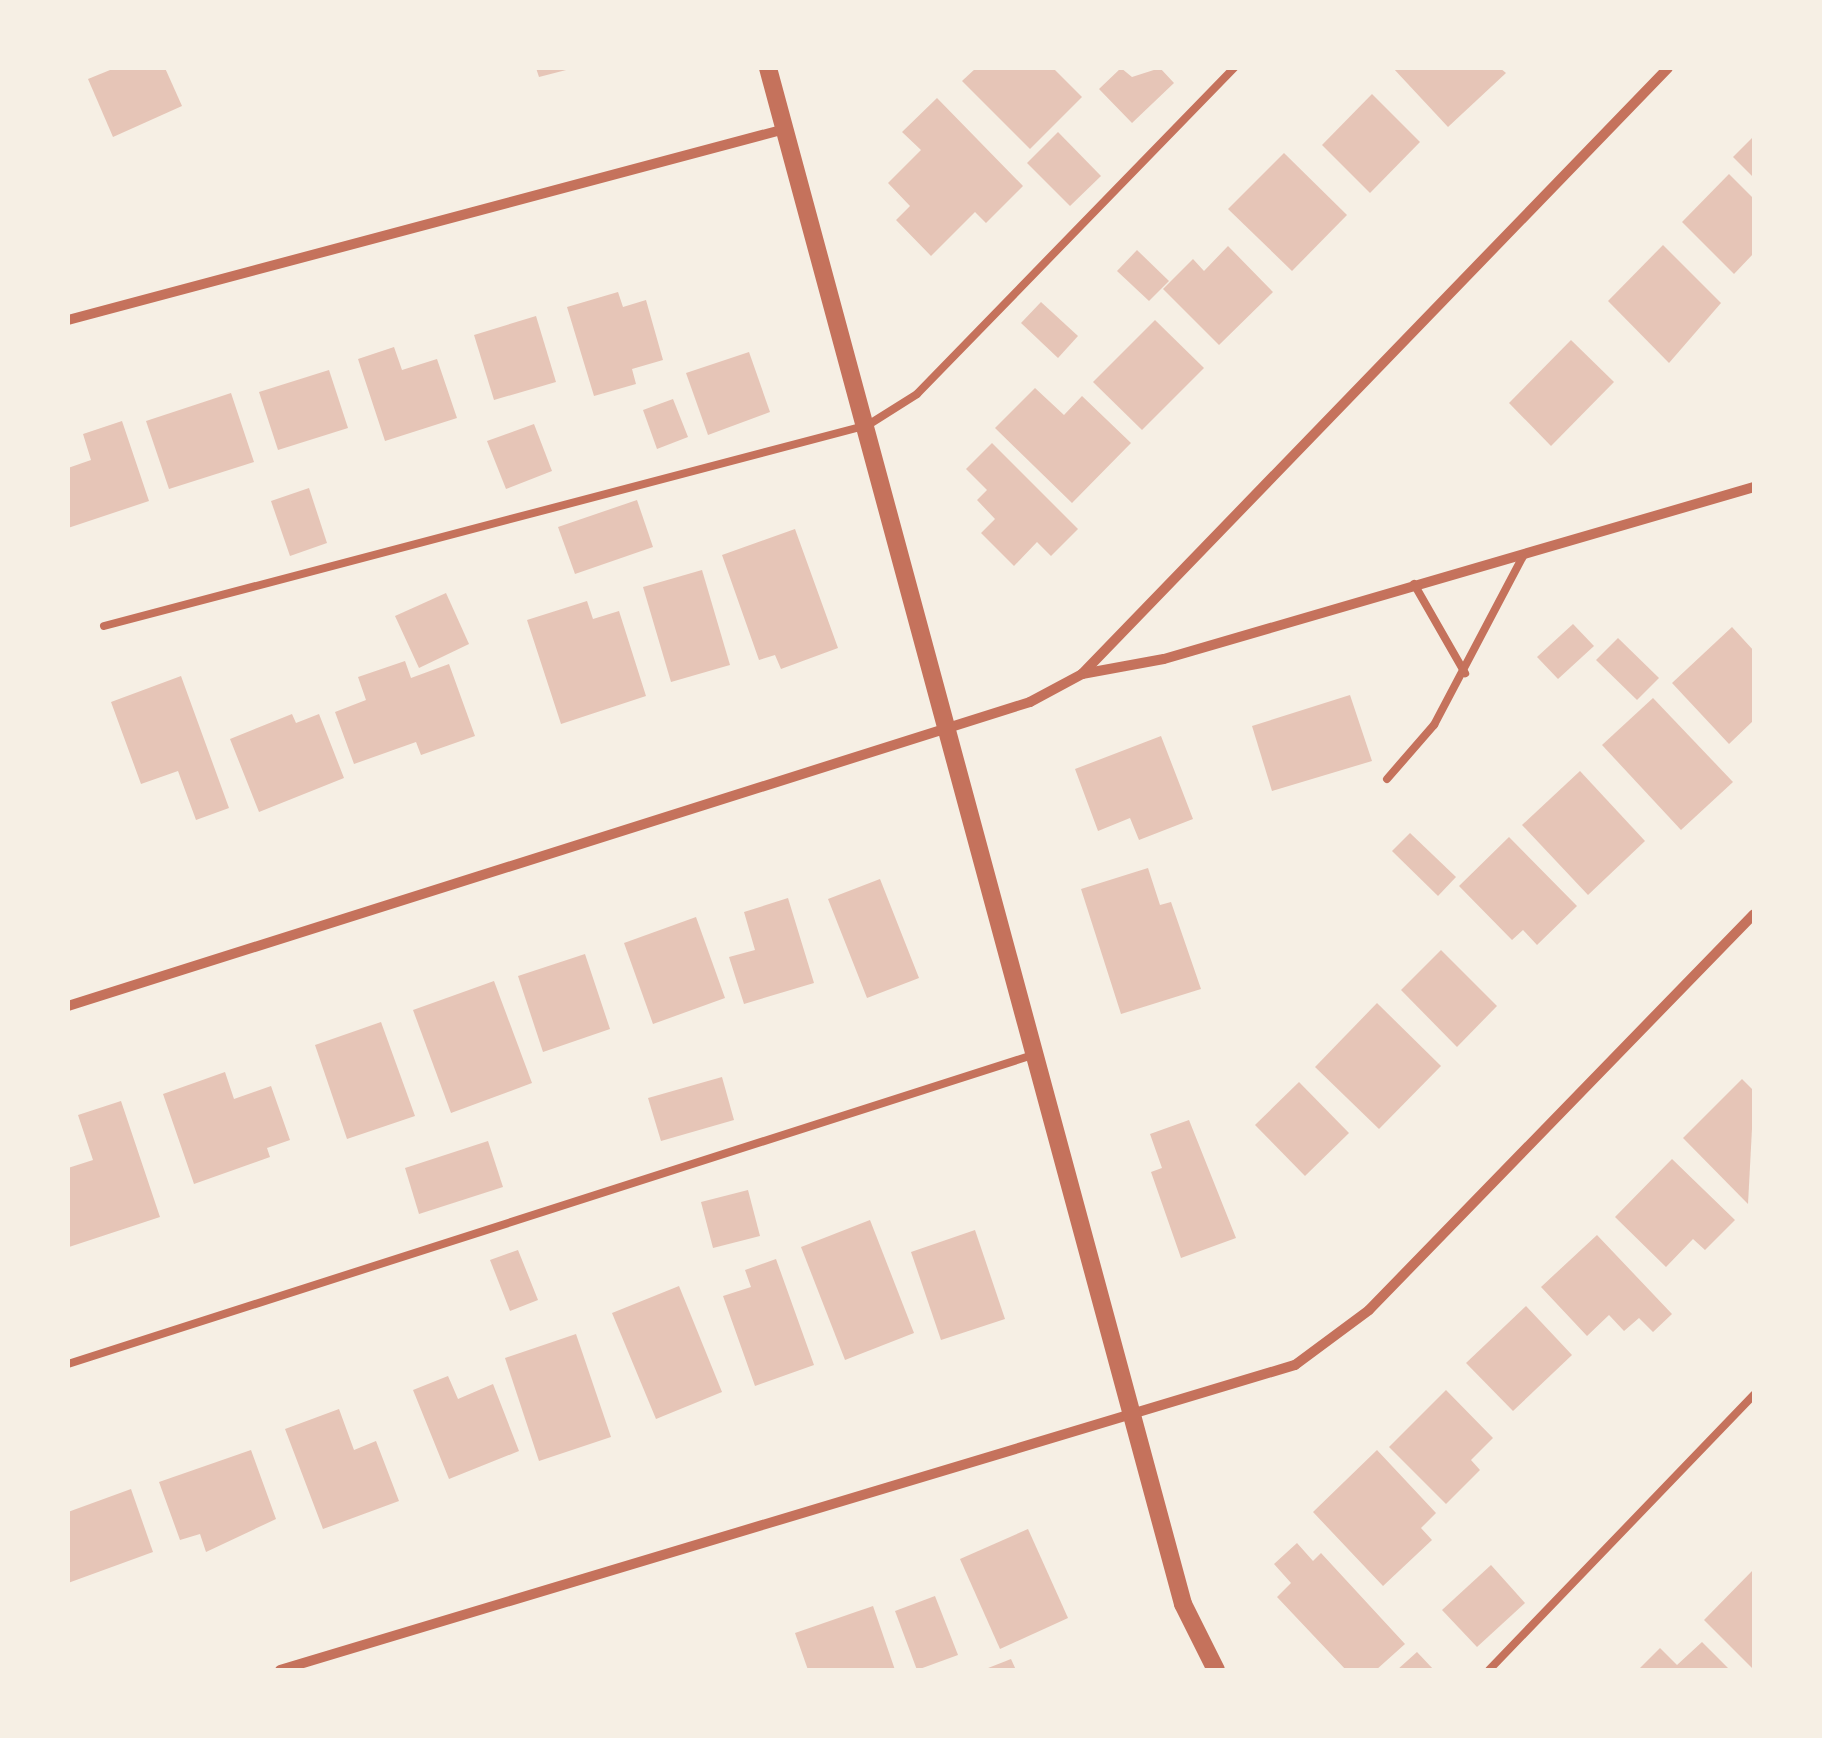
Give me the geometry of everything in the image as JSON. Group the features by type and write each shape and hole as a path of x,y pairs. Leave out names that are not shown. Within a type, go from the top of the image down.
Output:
{"street":[{"path":"768,68 951,722 1183,1604 1216,1670"},
{"path":"68,1006 951,722 1030,702 1082,674 1668,68"},
{"path":"68,320 785,130"},
{"path":"1082,674 1164,659 1754,487"},
{"path":"280,1670 1295,1365 1369,1310 1754,914"}],"lane":[{"path":"104,626 868,425 917,394 1234,68"},
{"path":"1387,779 1465,673 1525,552"},
{"path":"1414,584 1465,673"},
{"path":"68,1364 1038,1054"},
{"path":"1488,1670 1754,1395"}],"building":[{"path":"115,68 165,68 182,106 113,137 88,79"},
{"path":"536,68 570,68 570,69 539,77"},
{"path":"976,68 1053,68 1082,97 1030,149 962,81"},
{"path":"1121,68 1132,77 1160,68 1174,83 1132,123 1099,89"},
{"path":"1393,68 1500,68 1506,73 1448,127"},
{"path":"1372,94 1420,142 1370,193 1322,145"},
{"path":"937,98 1023,186 986,223 975,212 931,256 896,220 910,206 888,183 921,150 902,132"},
{"path":"1058,132 1101,176 1070,206 1027,163"},
{"path":"1754,136 1754,178 1733,157"},
{"path":"1284,153 1347,215 1292,271 1228,209"},
{"path":"1729,174 1754,199 1754,253 1734,274 1682,222"},
{"path":"1663,245 1721,303 1669,363 1608,301"},
{"path":"1228,246 1273,292 1219,345 1163,289 1193,259 1204,271"},
{"path":"1137,250 1169,281 1149,301 1117,271"},
{"path":"618,292 623,307 646,300 663,360 632,369 636,384 594,396 567,307"},
{"path":"1041,302 1078,336 1058,358 1021,323"},
{"path":"536,316 556,382 494,400 474,335"},
{"path":"1155,320 1204,368 1142,430 1093,382"},
{"path":"1571,340 1614,382 1551,446 1509,403"},
{"path":"394,347 402,370 437,359 457,418 385,441 358,359"},
{"path":"749,352 770,412 708,435 686,373"},
{"path":"329,370 348,428 278,450 259,392"},
{"path":"1035,388 1064,415 1082,396 1131,443 1072,503 995,428"},
{"path":"231,393 254,462 169,489 146,421"},
{"path":"673,399 688,437 657,449 643,410"},
{"path":"122,421 149,501 68,528 68,468 91,460 83,434"},
{"path":"534,424 552,471 506,489 487,441"},
{"path":"992,443 1078,529 1051,556 1037,542 1014,566 981,533 995,519 977,500 987,490 966,469"},
{"path":"309,488 327,543 290,556 271,501"},
{"path":"637,500 653,547 575,574 558,527"},
{"path":"795,529 838,648 781,669 775,655 759,660 722,555"},
{"path":"702,570 730,665 671,682 643,587"},
{"path":"446,593 469,644 419,668 395,616"},
{"path":"587,601 593,619 619,611 646,696 561,724 527,620"},
{"path":"1573,624 1594,646 1558,679 1537,657"},
{"path":"1732,627 1754,651 1754,720 1729,744 1672,683"},
{"path":"1618,638 1659,678 1637,700 1596,660"},
{"path":"405,661 411,678 449,664 475,736 421,755 416,742 354,764 335,712 366,700 358,677"},
{"path":"181,676 229,808 196,820 178,771 141,784 111,702"},
{"path":"1350,695 1372,761 1272,791 1252,726"},
{"path":"1653,698 1733,782 1681,830 1602,745"},
{"path":"292,714 296,723 319,714 344,778 259,812 230,739"},
{"path":"1161,736 1193,819 1139,840 1130,818 1098,831 1075,769"},
{"path":"1580,771 1645,841 1588,895 1522,825"},
{"path":"1410,833 1456,877 1438,896 1392,851"},
{"path":"1509,837 1577,906 1537,945 1523,930 1512,940 1459,886"},
{"path":"1148,868 1160,905 1171,902 1201,989 1121,1014 1081,889"},
{"path":"880,879 919,978 867,998 828,899"},
{"path":"788,898 814,983 744,1004 729,957 755,950 744,912"},
{"path":"696,917 725,998 653,1024 624,943"},
{"path":"1441,950 1497,1006 1457,1047 1401,990"},
{"path":"585,954 610,1029 543,1052 518,976"},
{"path":"494,981 532,1083 451,1113 413,1010"},
{"path":"1377,1003 1441,1066 1379,1129 1315,1067"},
{"path":"381,1022 415,1116 347,1139 315,1045"},
{"path":"225,1072 234,1099 271,1086 290,1140 267,1148 270,1157 194,1184 163,1094"},
{"path":"722,1077 734,1120 661,1141 648,1098"},
{"path":"1742,1079 1754,1091 1748,1204 1683,1138"},
{"path":"1299,1082 1349,1133 1305,1176 1255,1125"},
{"path":"121,1101 160,1217 69,1247 68,1168 93,1160 78,1115"},
{"path":"1189,1120 1236,1238 1181,1258 1151,1172 1162,1168 1150,1134"},
{"path":"488,1141 503,1187 419,1214 405,1168"},
{"path":"1672,1159 1735,1220 1705,1250 1693,1239 1666,1267 1615,1217"},
{"path":"748,1190 760,1236 713,1248 701,1202"},
{"path":"870,1220 914,1333 845,1360 801,1247"},
{"path":"975,1230 1005,1319 941,1340 911,1252"},
{"path":"1597,1235 1672,1314 1653,1332 1639,1318 1624,1331 1609,1315 1587,1336 1541,1287"},
{"path":"518,1250 538,1300 510,1311 490,1260"},
{"path":"776,1259 814,1365 755,1386 723,1296 751,1287 745,1270"},
{"path":"679,1286 722,1392 656,1419 612,1313"},
{"path":"1526,1306 1572,1355 1513,1411 1466,1363"},
{"path":"576,1334 611,1437 539,1461 505,1358"},
{"path":"448,1376 458,1399 493,1384 519,1451 449,1479 413,1390"},
{"path":"1446,1390 1493,1438 1471,1460 1480,1470 1446,1504 1389,1447"},
{"path":"339,1409 354,1450 376,1441 399,1501 323,1529 285,1429"},
{"path":"251,1450 276,1519 206,1552 200,1534 180,1540 159,1482"},
{"path":"1377,1450 1436,1513 1421,1528 1432,1540 1383,1586 1313,1512"},
{"path":"131,1489 153,1552 68,1583 68,1512"},
{"path":"1028,1529 1068,1618 1000,1649 960,1559"},
{"path":"1297,1543 1313,1561 1321,1553 1405,1644 1376,1670 1346,1670 1277,1597 1291,1583 1274,1564"},
{"path":"1491,1565 1525,1603 1477,1647 1442,1610"},
{"path":"1754,1569 1754,1670 1704,1620"},
{"path":"935,1596 958,1655 917,1670 895,1611"},
{"path":"873,1606 895,1670 808,1670 795,1633"},
{"path":"1702,1642 1730,1670 1638,1670 1660,1648 1677,1665"},
{"path":"1417,1652 1434,1670 1397,1670"},
{"path":"1011,1659 1016,1670 983,1670"}]}
